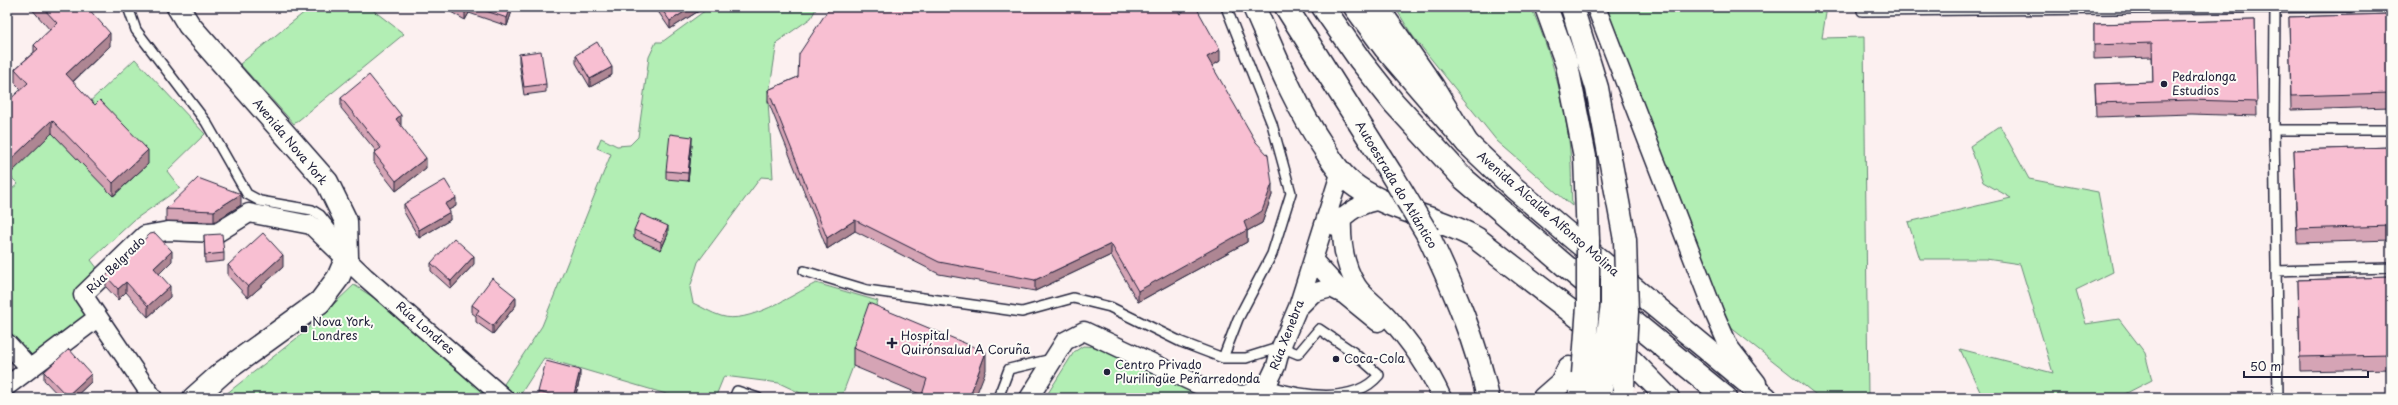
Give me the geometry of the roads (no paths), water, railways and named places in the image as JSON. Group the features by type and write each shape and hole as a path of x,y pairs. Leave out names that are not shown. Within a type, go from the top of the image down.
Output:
{"main road":[{"name":"Avenida Nova York","path":"178,7 189,25 327,182 346,221 347,247 338,278 320,302 223,372 194,398"},
{"path":"1254,7 1304,118 1340,174 1357,187 1381,200 1457,227 1476,238 1680,398"},
{"name":"Autoestrada do Atlántico","path":"1286,7 1428,235 1460,303 1484,377 1488,398"},
{"path":"1324,7 1360,60 1394,103 1464,179 1569,270 1726,398"},
{"name":"Avenida Alcalde Alfonso Molina","path":"1356,7 1389,54 1468,143 1562,229 1767,398"},
{"path":"1377,7 1434,87 1468,143"},
{"path":"1546,7 1567,65 1585,156 1588,240 1589,380"},
{"path":"1572,7 1597,88 1625,240 1627,312 1623,392"},
{"path":"1579,398 1589,380 1612,304 1610,153"},
{"path":"1623,352 1668,398"},
{"path":"1544,398 1561,383 1589,380"}],"street":[{"path":"1596,7 1717,320 1729,347 1767,398"},
{"name":"Rúa Xenebra","path":"1263,391 1276,366 1281,347 1298,308 1314,261 1340,174"},
{"name":"Rúa Xenebra","path":"1314,261 1342,217 1357,206 1381,200"},
{"name":"Rúa Belgrado","path":"153,398 97,318 83,295 145,235 168,231 217,233 248,213 311,225 347,247"},
{"path":"1342,217 1341,236 1352,291"},
{"name":"Rúa Londres","path":"347,247 366,277 504,398"},
{"path":"1314,261 1352,291 1418,357 1435,382 1442,398"},
{"path":"1298,308 1313,293 1330,288 1352,291"},
{"path":"7,386 97,318"},
{"path":"1029,398 1065,341 1084,331 1214,392 1243,395 1263,391"},
{"path":"7,343 30,368"}],"lane":[{"path":"128,7 136,30 206,122 247,194 260,201 312,210 320,215 347,247"},
{"path":"1223,358 1238,319 1272,254 1291,192 1272,124 1226,7"},
{"path":"1862,11 2351,7"},
{"path":"2275,8 2274,130 2278,398"},
{"path":"2274,130 2391,130"},
{"path":"2276,270 2391,268"},
{"path":"804,271 867,290 1022,312 1073,298 1110,307 1181,342 1223,358 1246,358 1281,347 1298,354 1319,329 1353,352 1379,375 1372,385 1344,397 1306,397 1263,391"},
{"path":"998,398 1009,369 1053,359"},
{"path":"734,398 736,390 758,398"}],"place":[{"name":"Pedralonga Estudios","path":"2164,84"},
{"name":"Nova York, Londres","path":"304,329"},
{"name":"Hospital Quirónsalud A Coruña","path":"892,343"},
{"name":"Coca-Cola","path":"1336,359"},
{"name":"Centro Privado Plurilingüe Peñarredonda","path":"1107,372"}]}
